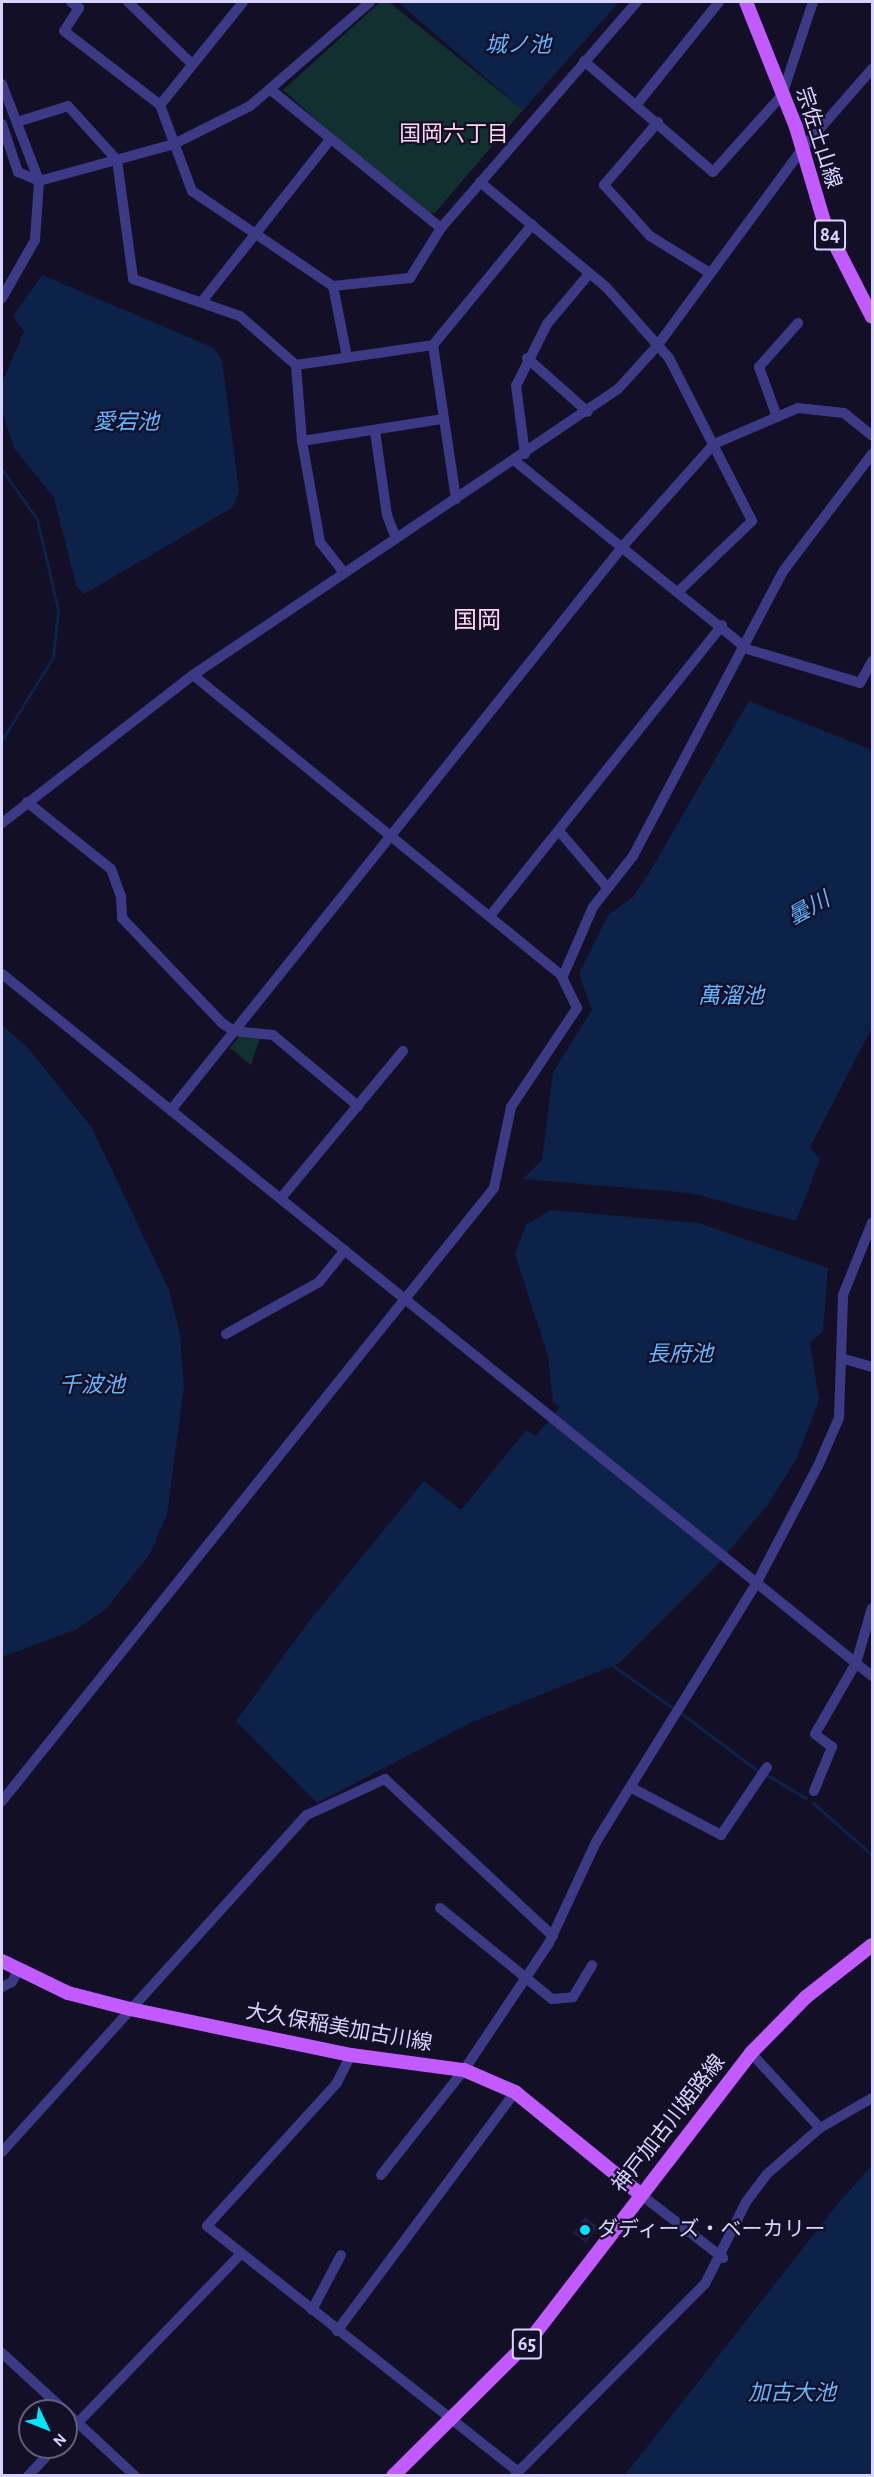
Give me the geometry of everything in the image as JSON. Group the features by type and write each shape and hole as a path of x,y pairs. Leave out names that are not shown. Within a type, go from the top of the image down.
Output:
{"main road":[{"name":"宗佐土山線","path":"746,2 803,148 825,225 873,317"},
{"name":"神戸加古川姫路線","path":"393,2475 450,2423 530,2340 640,2194 751,2053 806,1997 873,1945"},
{"name":"大久保稲美加古川線","path":"2,1961 68,1994 130,2009 351,2055 464,2070 514,2092 640,2194"}],"street":[{"path":"71,2 80,8 64,31 160,105 192,191 333,286 410,278 441,228 637,2"},
{"path":"128,2 191,63"},
{"path":"160,105 191,63 243,2"},
{"path":"2,124 18,172 39,181 174,144 271,90 370,2"},
{"path":"637,104 719,2"},
{"path":"584,61 714,172 782,95 813,2"},
{"path":"2,823 192,675 588,412 657,345 803,148 873,69"},
{"path":"2,84 39,181 35,240 2,298"},
{"path":"271,90 441,228"},
{"path":"17,122 68,106 117,160 133,279 203,300 240,316 296,365 302,441 320,542 344,573"},
{"path":"658,122 604,185 650,236 710,273"},
{"path":"203,300 254,231 330,140"},
{"path":"480,182 589,274 657,345 714,444 752,521 679,591"},
{"path":"296,365 433,345 532,225"},
{"path":"525,454 516,386 527,358 547,324 589,274"},
{"path":"333,286 347,357"},
{"path":"777,417 759,367 798,323"},
{"path":"433,345 456,499"},
{"path":"527,358 588,412"},
{"path":"171,1110 623,546 714,444 798,408 844,413 873,436"},
{"path":"302,441 443,419"},
{"path":"375,431 387,514 396,538"},
{"path":"563,976 607,887 633,856 720,687 747,648 784,570 873,454"},
{"path":"515,461 722,625 747,648 860,683 873,661"},
{"path":"490,916 722,625"},
{"path":"2,1801 494,1188 511,1107 577,1008 563,976 192,675"},
{"path":"27,802 111,869 121,897 122,918 234,1031 273,1035 358,1106"},
{"path":"559,831 607,887"},
{"path":"2,974 542,1406 756,1584 873,1676"},
{"path":"281,1198 403,1051"},
{"path":"381,2175 464,2070 526,1979 553,1936 596,1842 632,1788 756,1584 839,1418 843,1296 873,1223"},
{"path":"226,1334 319,1282 345,1250"},
{"path":"841,1358 873,1367"},
{"path":"813,1791 832,1747 815,1734 856,1663 873,1608"},
{"path":"632,1788 721,1835 767,1767"},
{"path":"2,2152 307,1815 385,1779 553,1936"},
{"path":"440,1908 552,1999 566,2000 583,1985 592,1965"},
{"path":"2,1987 18,1970"},
{"path":"751,2053 820,2128"},
{"path":"351,2055 337,2083 207,2226 516,2474 705,2284 723,2258 746,2202 820,2128 873,2098"},
{"path":"337,2331 514,2092"},
{"path":"640,2194 723,2258"},
{"path":"135,2475 78,2422 241,2254"},
{"path":"312,2310 341,2255"},
{"path":"2,2353 53,2399"},
{"path":"28,2475 43,2459"}],"green space":[{"path":"380,2 389,2 523,110 435,213 421,213 283,90"},
{"path":"240,1035 260,1038 251,1065 230,1048"}],"water":[{"name":"城ノ池","path":"398,2 619,2 523,110"},
{"name":"愛宕池","path":"42,275 214,348 222,360 239,492 232,508 84,594 76,585 54,498 14,448 2,411 2,383 24,331 13,316"},
{"name":"萬溜池","path":"749,701 872,750 872,1028 810,1147 820,1160 796,1221 690,1193 523,1179 542,1160 553,1072 592,1010 579,974 608,915 633,897 649,873"},
{"name":"千波池","path":"2,1025 28,1048 92,1128 170,1292 180,1335 184,1387 167,1514 150,1554 106,1609 77,1629 2,1657"},
{"name":"長府池","path":"550,1210 699,1223 828,1268 823,1331 810,1343 819,1400 797,1458 767,1506 715,1567 620,1663 470,1723 317,1803 236,1721 307,1624 424,1481 461,1510 526,1430 536,1436 560,1407 553,1402 548,1356 515,1254 526,1225"},
{"name":"加古大池","path":"872,2165 872,2475 625,2475 840,2201"}],"building":[{"name":"ダディーズ・ベーカリー","path":"585,2217 598,2227 586,2243 573,2233"}],"waterway":[{"path":"2,470 37,519 58,610 53,657 2,740"},
{"path":"612,1665 673,1708"},
{"path":"682,1714 758,1771"},
{"path":"767,1775 806,1798"},
{"path":"813,1803 872,1855"}],"place":[{"name":"ダディーズ・ベーカリー","path":"585,2230"}],"district":[{"name":"国岡六丁目","path":"454,135"},
{"name":"国岡","path":"477,622"}],"water label":[{"name":"曇川","path":"809,909"}]}
